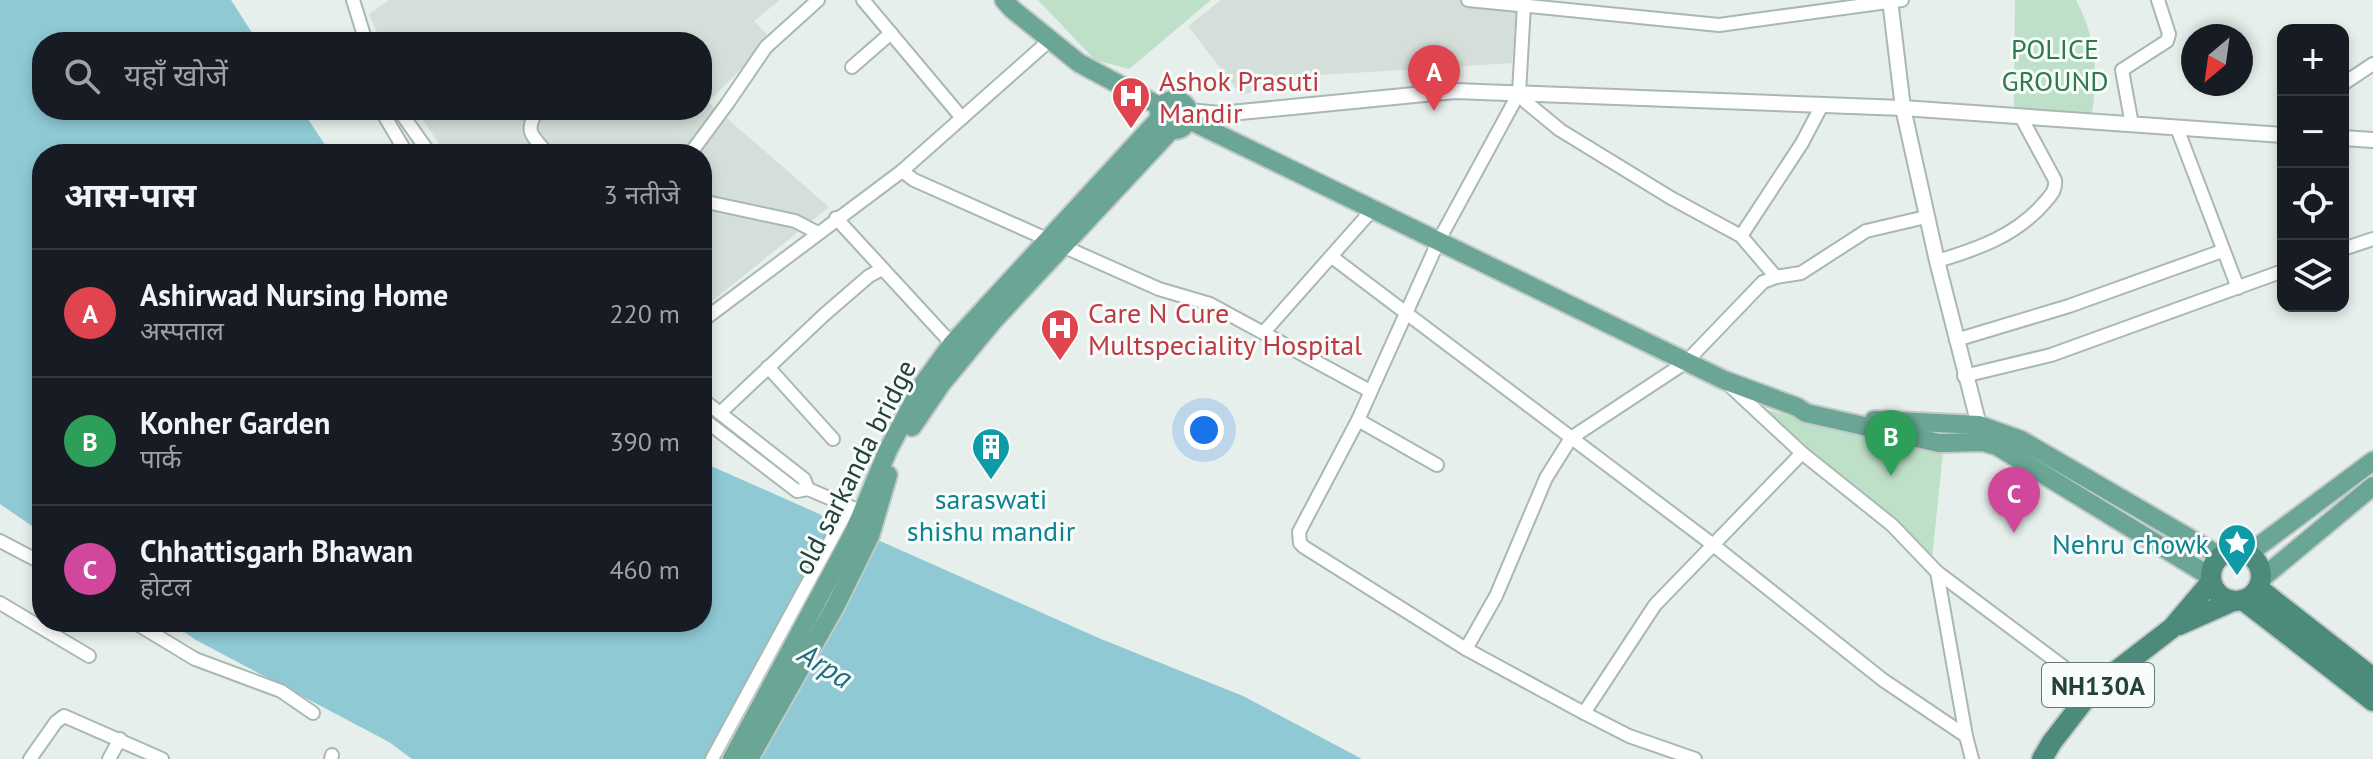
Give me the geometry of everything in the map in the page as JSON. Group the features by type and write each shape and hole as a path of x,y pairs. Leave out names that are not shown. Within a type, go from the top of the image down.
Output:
{"highway":[{"path":"2220,556 2229,552 2248,554 2256,561 2249,592"},
{"name":"NH130A","path":"2172,628 2211,579 2213,566 2220,556"},
{"path":"2211,579 2216,592 2224,599 2249,592"},
{"path":"2249,592 2373,678"},
{"path":"2249,592 2373,701"},
{"name":"NH130A","path":"2042,759 2093,689 2172,628 2249,592"}],"main road":[{"path":"1004,0 1079,63 1164,119 1170,100 1182,102 1189,116 1724,380 1797,407 1804,405 1882,422 2021,440 2220,556"},
{"name":"old sarkanda bridge","path":"732,759 859,521 888,450 916,397 952,344 1056,244 1164,119 1183,128 1189,116"},
{"path":"749,759 836,605 859,521 918,416 1056,244"},
{"path":"1981,433 2211,579"},
{"path":"2248,554 2373,461"},
{"path":"2249,592 2373,486"}],"street":[{"path":"697,144 766,47 818,0"},
{"path":"863,0 962,118"},
{"path":"1468,0 1719,25 1894,1 1903,108 1964,376 1981,433"},
{"path":"2132,125 2121,71 2124,66 2167,41 2169,34 2158,0"},
{"path":"360,3 364,32"},
{"path":"1524,5 1519,93 1439,240 1358,420 1299,532 1300,543 1466,649 1629,736 1695,759"},
{"path":"852,67 891,33"},
{"path":"712,313 902,171 1050,40"},
{"path":"2349,80 2373,64"},
{"path":"1189,116 1455,91 1903,108 2277,135"},
{"path":"1519,93 1560,130 1671,198 1741,236 1776,277"},
{"path":"1741,236 1802,143 1822,105"},
{"path":"1937,261 1999,239 2036,212 2054,191 2055,180 2021,117"},
{"path":"387,120 401,144"},
{"path":"406,120 423,144"},
{"path":"532,120 530,132 540,144"},
{"path":"2177,128 2238,288"},
{"path":"2267,134 2277,128"},
{"path":"2349,138 2373,140"},
{"path":"902,171 914,180 1159,289 1210,304 1370,391"},
{"path":"712,203 795,221 818,233"},
{"path":"1264,332 1373,209"},
{"path":"1466,649 1496,596 1546,478 1571,438 1686,362 1756,288 1776,277 1801,273 1866,231 1926,217"},
{"path":"836,218 952,344"},
{"path":"2349,247 2373,239"},
{"path":"1956,340 2069,306 2222,251"},
{"path":"1332,257 1712,544 1883,680 1966,736"},
{"path":"720,413 825,314 869,276 882,269"},
{"path":"1964,376 2051,355 2277,273"},
{"path":"768,367 833,439"},
{"path":"1724,380 1802,453 1892,525 1937,572 2093,689"},
{"path":"712,407 804,479 808,489 859,521 712,759"},
{"path":"1358,420 1437,465"},
{"path":"712,426 797,491 808,489"},
{"path":"1584,713 1655,605 1802,453"},
{"path":"0,541 9,552 32,560"},
{"path":"1937,572 1972,759"},
{"path":"0,603 32,622"},
{"path":"49,632 89,656"},
{"path":"150,632 195,659 281,691 313,713"},
{"path":"30,759 56,722 64,716 162,759"},
{"path":"109,759 120,739"}],"shaded area":[{"path":"389,0 780,0 754,21 771,39 712,98 712,32 377,32 369,14"},
{"path":"1221,0 1517,0 1512,63 1321,75 1241,95 1188,26"},
{"path":"712,105 829,207 712,301 712,144 439,144 423,120 712,120"}],"green space":[{"path":"1038,0 1211,0 1129,69 1095,60"},
{"name":"POLICE GROUND","path":"2015,0 2076,0 2088,28 2094,55 2092,113 2014,110"},
{"path":"1760,408 1862,435 1943,452 1932,559 1868,499"}],"water":[{"path":"0,0 231,0 252,32 32,32 32,120 309,120 324,144 32,144 32,526 0,504"},
{"name":"Arpa","path":"712,466 1101,639 1243,696 1362,759 412,759 389,742 184,632 712,632"}],"place":[{"name":"Ashirwad Nursing Home","path":"1434,111"},
{"name":"Ashok Prasuti Mandir","path":"1131,130"},
{"name":"Care N Cure Multspeciality Hospital","path":"1060,362"},
{"name":"Konher Garden","path":"1891,476"},
{"name":"saraswati shishu mandir","path":"991,481"},
{"name":"Chhattisgarh Bhawan","path":"2014,533"},
{"name":"Nehru chowk","path":"2237,577"}]}
